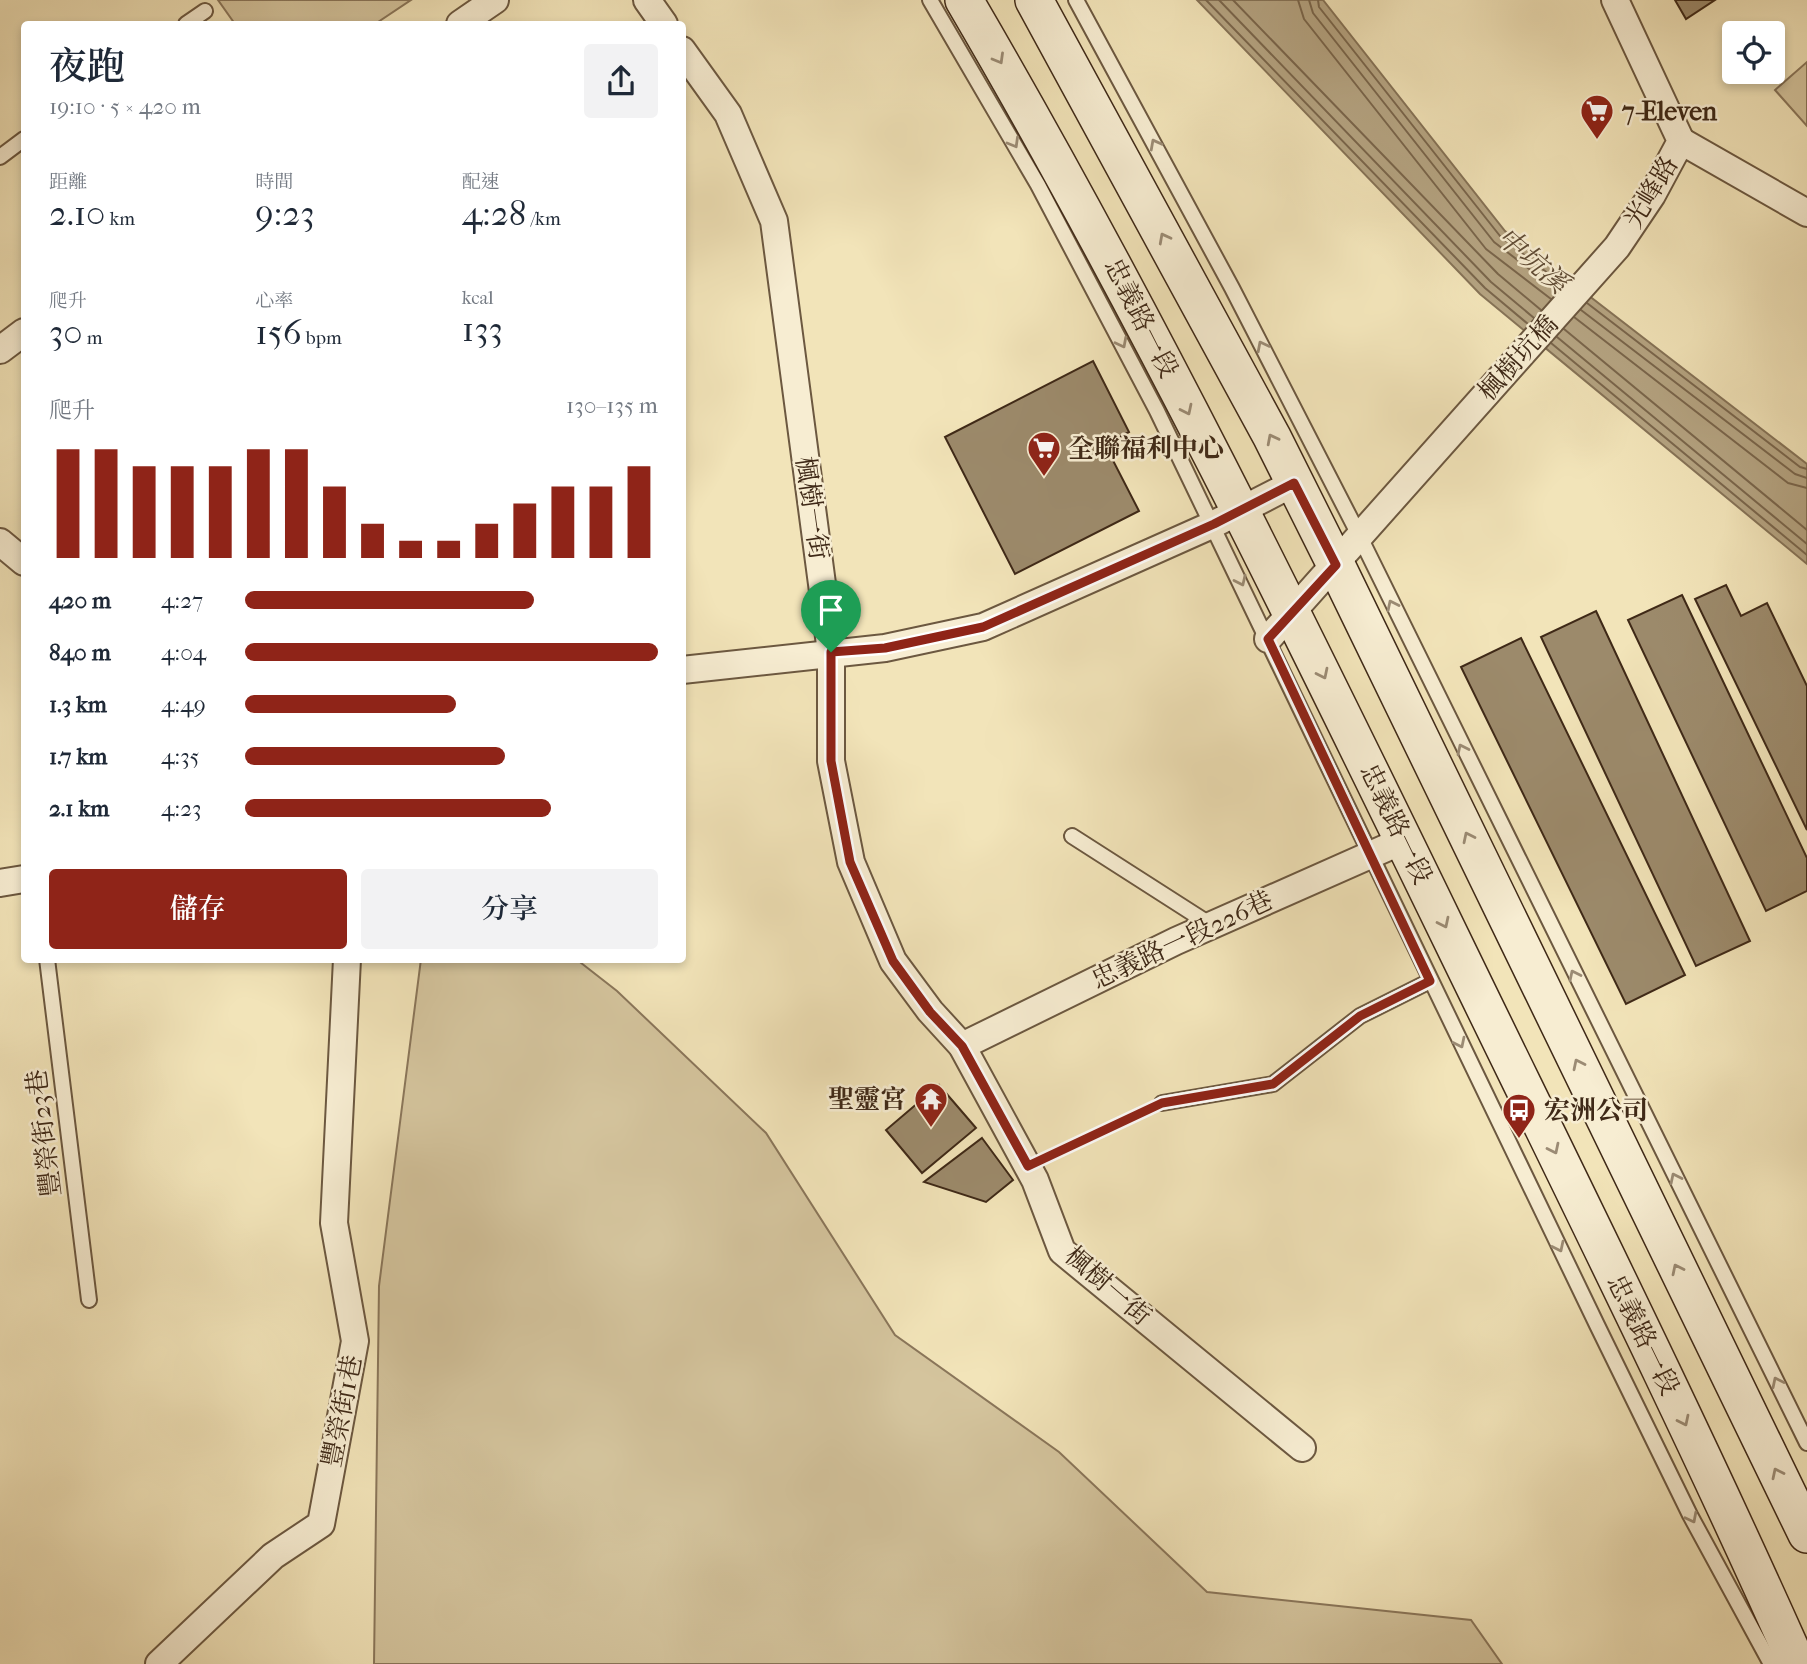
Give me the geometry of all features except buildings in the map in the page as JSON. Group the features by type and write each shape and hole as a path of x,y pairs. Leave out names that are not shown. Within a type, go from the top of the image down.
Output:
{"main road":[{"name":"忠義路一段","path":"964,0 1043,135 1129,292 1226,518 1293,613 1573,1188 1797,1664"},
{"path":"1034,0 1336,565 1807,1535"}],"street":[{"path":"464,21 495,0"},
{"path":"647,0 662,21"},
{"name":"光峰路","path":"1601,265 1617,247 1652,195 1681,141 1615,0"},
{"name":"楓樹一街","path":"686,56 728,114 774,221 831,652 831,761 850,862 893,961 930,1012 962,1046 1028,1166 1062,1251 1302,1448"},
{"path":"1681,141 1807,213"},
{"name":"楓樹坑橋","path":"1360,537 1601,265"},
{"path":"0,350 21,334"},
{"path":"686,670 885,648 983,627 1226,518 1294,483"},
{"path":"1268,639 1360,537"},
{"path":"0,542 21,560"},
{"name":"忠義路一段226巷","path":"962,1046 1211,925 1404,840"},
{"path":"0,883 21,880"},
{"name":"豐榮街1巷","path":"159,1664 273,1556 321,1524 355,1341 334,1223 348,963"}],"lane":[{"name":"忠義路一段","path":"930,0 1226,518 1268,639 1369,855 1690,1515 1770,1664"},
{"path":"1076,0 1232,288 1360,537 1807,1443"},
{"path":"190,21 205,11"},
{"path":"0,157 21,141"},
{"path":"1072,836 1211,925"},
{"name":"豐榮街23巷","path":"47,963 89,1300"},
{"path":"1162,1103 1273,1084 1360,1016 1430,981"}],"path":[{"path":"1028,1166 1162,1103"}],"shaded area":[{"path":"218,0 411,0 380,21 233,21"},
{"path":"1807,62 1807,126 1775,90"},
{"path":"420,963 581,963 617,991 766,1133 895,1335 1059,1452 1207,1592 1471,1620 1502,1664 374,1664 379,1286"}],"water":[{"name":"中坑溪","path":"1197,0 1323,0 1505,231 1807,464 1807,564 1480,294"}],"place":[{"name":"7-Eleven","path":"1597,141"},
{"name":"全聯福利中心","path":"1044,478"},
{"name":"聖靈宮","path":"931,1129"},
{"name":"宏洲公司","path":"1519,1140"}],"route":[{"path":"1294,483 1336,565 1268,639 1430,981 1360,1016 1273,1084 1162,1103 1028,1166 962,1046 930,1012 893,961 850,862 831,761 831,652 885,648 983,627 1214,524 1294,483"}]}
